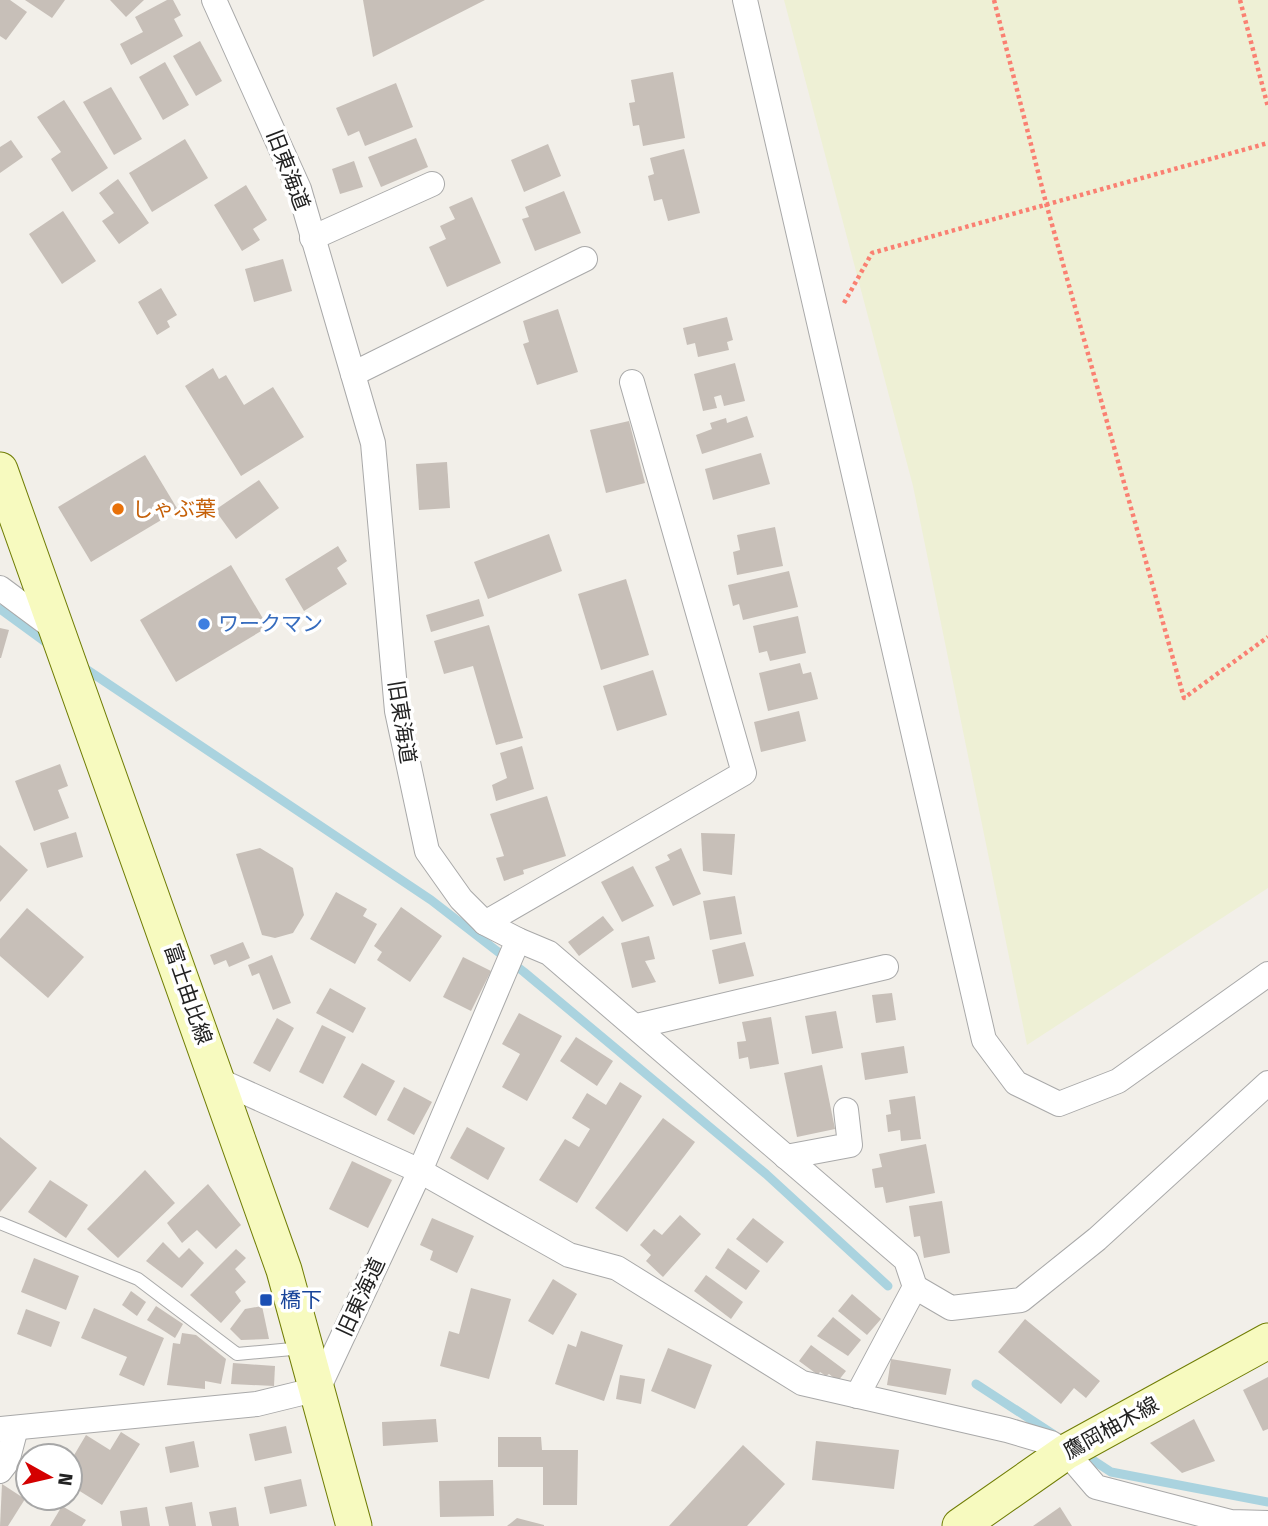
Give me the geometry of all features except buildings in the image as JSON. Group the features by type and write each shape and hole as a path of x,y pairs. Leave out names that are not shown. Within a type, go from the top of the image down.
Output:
{"main road":[{"name":"富士由比線","path":"0,470 284,1270 354,1526"},
{"name":"鷹岡柚木線","path":"960,1526 1066,1452 1268,1341"}],"street":[{"name":"旧東海道","path":"214,0 299,189 373,443 397,711 428,851 461,899 485,923 518,940 420,1171 318,1389"},
{"path":"745,0 984,1040 1016,1083 1059,1104 1118,1081 1268,974"},
{"path":"312,238 432,184"},
{"path":"353,374 585,259"},
{"path":"485,923 744,773 632,382"},
{"path":"0,588 59,632"},
{"path":"518,940 549,953 637,1026 906,1260 915,1287 951,1308 1021,1300 1097,1239 1268,1083"},
{"path":"637,1026 886,967"},
{"path":"218,1080 420,1171 569,1255 617,1268 802,1384 1007,1430 1051,1443 1066,1452 1096,1487 1231,1522 1268,1523"},
{"path":"786,1157 850,1145 846,1110"},
{"path":"857,1396 915,1287"},
{"path":"0,1471 7,1462 8,1428 257,1404 318,1389"}],"lane":[{"path":"0,1223 138,1279 237,1354 307,1348"}],"path":[{"path":"993,0 1046,203 1184,698 1268,637"},
{"path":"1240,0 1268,107"},
{"path":"821,337 872,253 1268,143"}],"green space":[{"path":"784,0 1268,0 1268,888 1027,1045 913,486"}],"waterway":[{"path":"0,609 51,646"},
{"path":"80,665 431,900 524,972 766,1174 888,1286"},
{"path":"976,1384 1053,1434"},
{"path":"1082,1453 1111,1472 1268,1502"}],"place":[{"name":"しゃぶ葉","path":"118,509"},
{"name":"ワークマン","path":"204,624"},
{"name":"橋下","path":"266,1300"}]}
